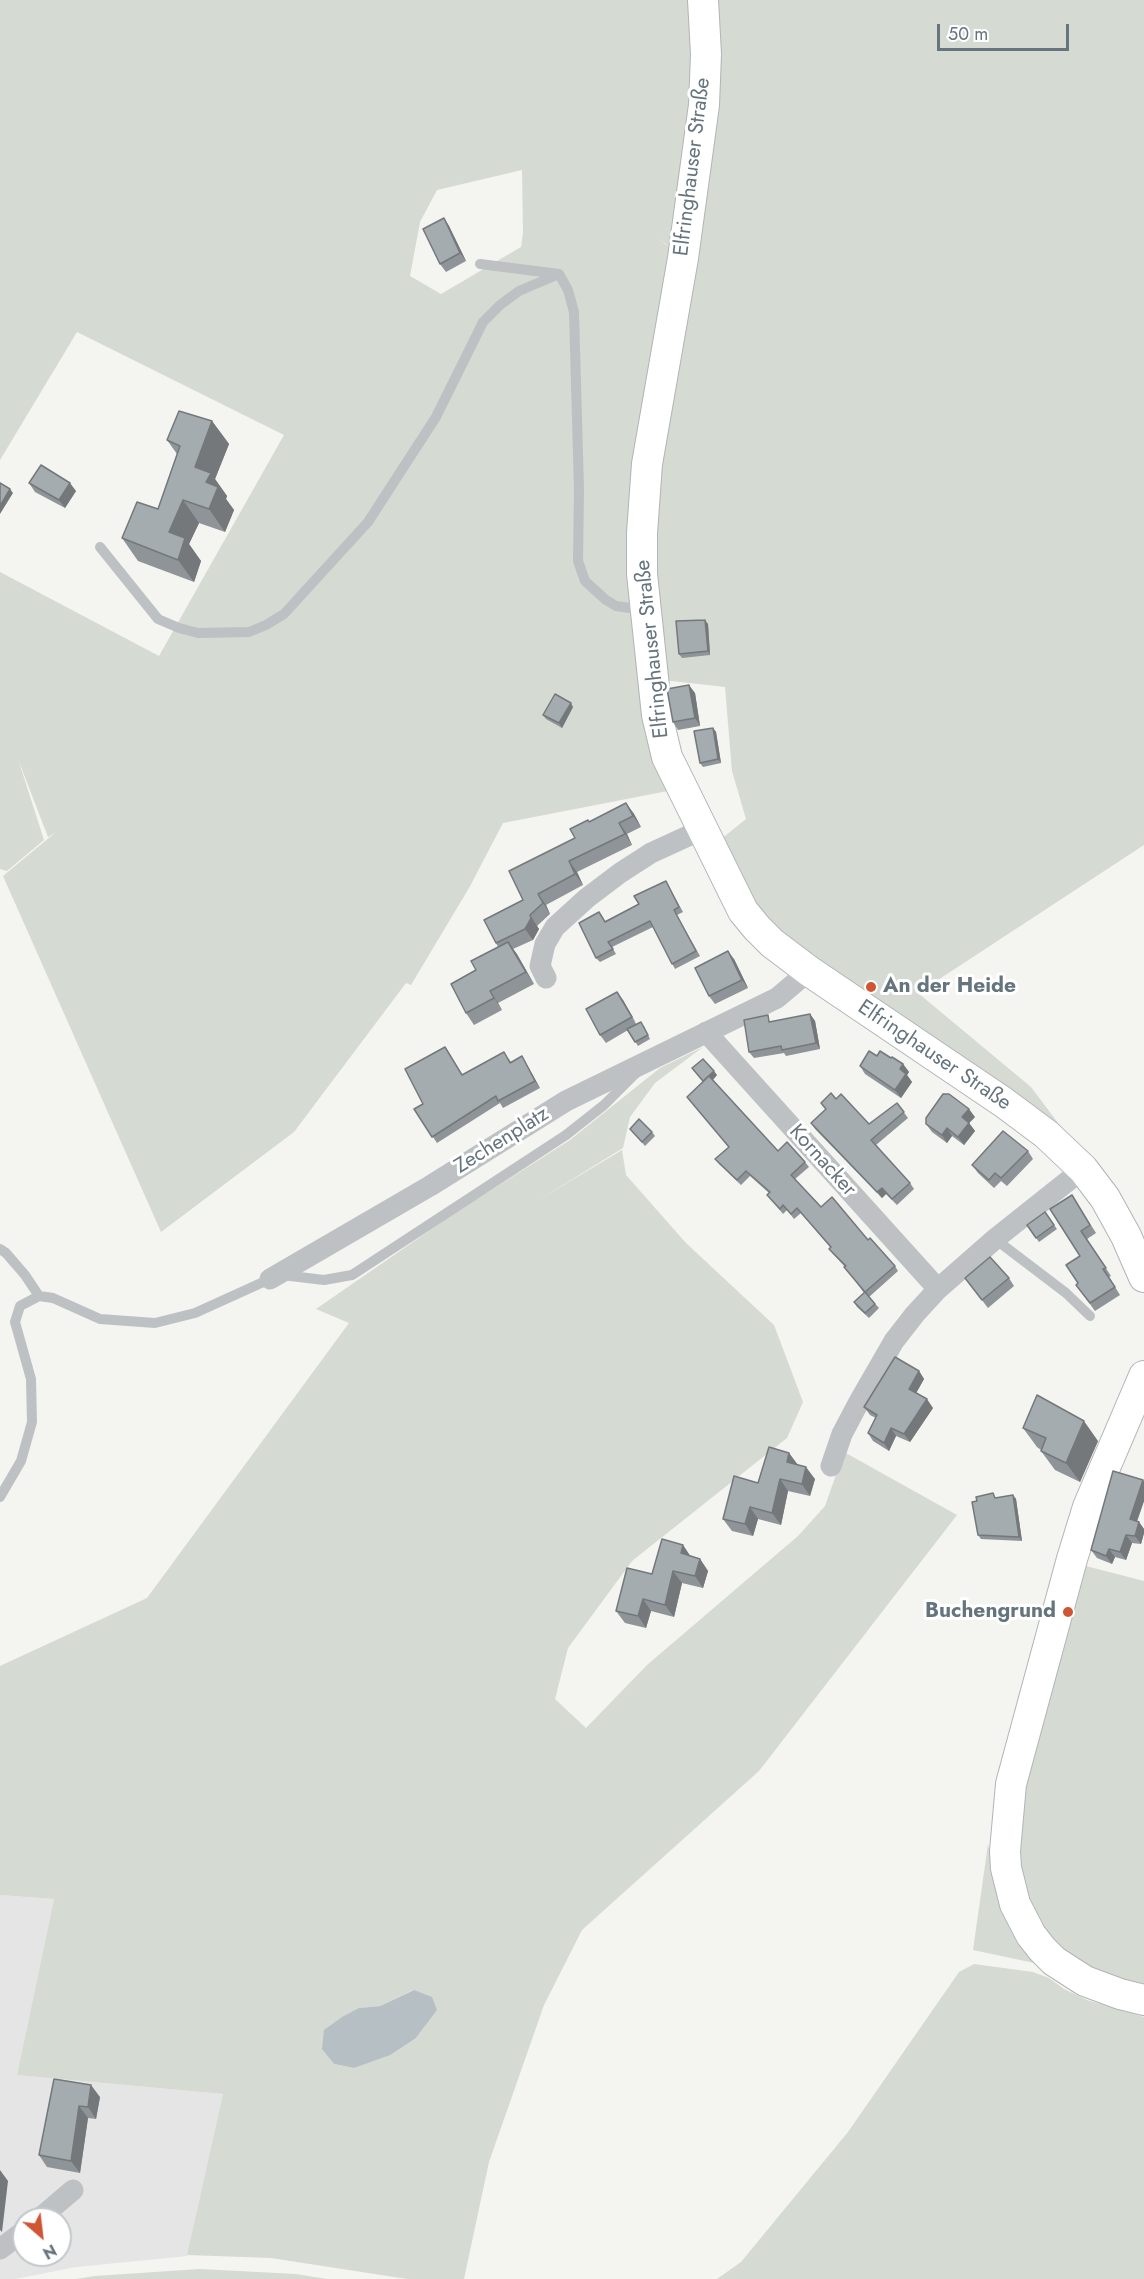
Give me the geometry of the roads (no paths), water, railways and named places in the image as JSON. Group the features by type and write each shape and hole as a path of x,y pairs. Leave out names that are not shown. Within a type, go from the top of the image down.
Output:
{"main road":[{"name":"Elfringhauser Straße","path":"703,0 706,54 704,105 683,258 647,464 642,574 657,715 664,747 677,782 743,911 772,943 809,971 1003,1102 1046,1134 1083,1169 1105,1198 1126,1236 1144,1277"},
{"path":"1144,1376 1088,1507 1072,1559 1011,1784 1007,1805 1005,1851 1006,1868 1016,1904 1031,1935 1042,1949 1062,1967 1085,1981 1103,1989 1144,2000"}],"street":[{"path":"546,978 540,966 544,944 555,927 587,898 620,873 651,853 701,830"},
{"name":"Zechenplatz","path":"273,1277 430,1185 566,1101 777,998 809,971"},
{"name":"Kornacker","path":"706,1032 938,1289"},
{"path":"831,1466 842,1434 894,1341 938,1289 995,1239 1083,1169"},
{"path":"53,2207 73,2190"}],"lane":[{"path":"480,264 559,274"},
{"path":"559,274 568,290 574,312 579,490 578,561 585,581 606,600 616,606 646,610"},
{"path":"100,547 158,618 178,628 198,633 249,632 266,625 284,614 368,522 436,417 483,322 519,291 559,274"},
{"path":"273,1277 324,1280 352,1275 566,1135 604,1105 648,1060"},
{"path":"995,1239 1066,1293 1090,1316"},
{"path":"0,1249 25,1275 39,1296 20,1306 15,1322 31,1379 32,1422 21,1461 0,1497"},
{"name":"Zechenplatz","path":"39,1296 53,1298 100,1319 155,1323 195,1313 273,1277"}],"place":[{"name":"An der Heide","path":"871,987"},
{"name":"Buchengrund","path":"1068,1612"}]}
